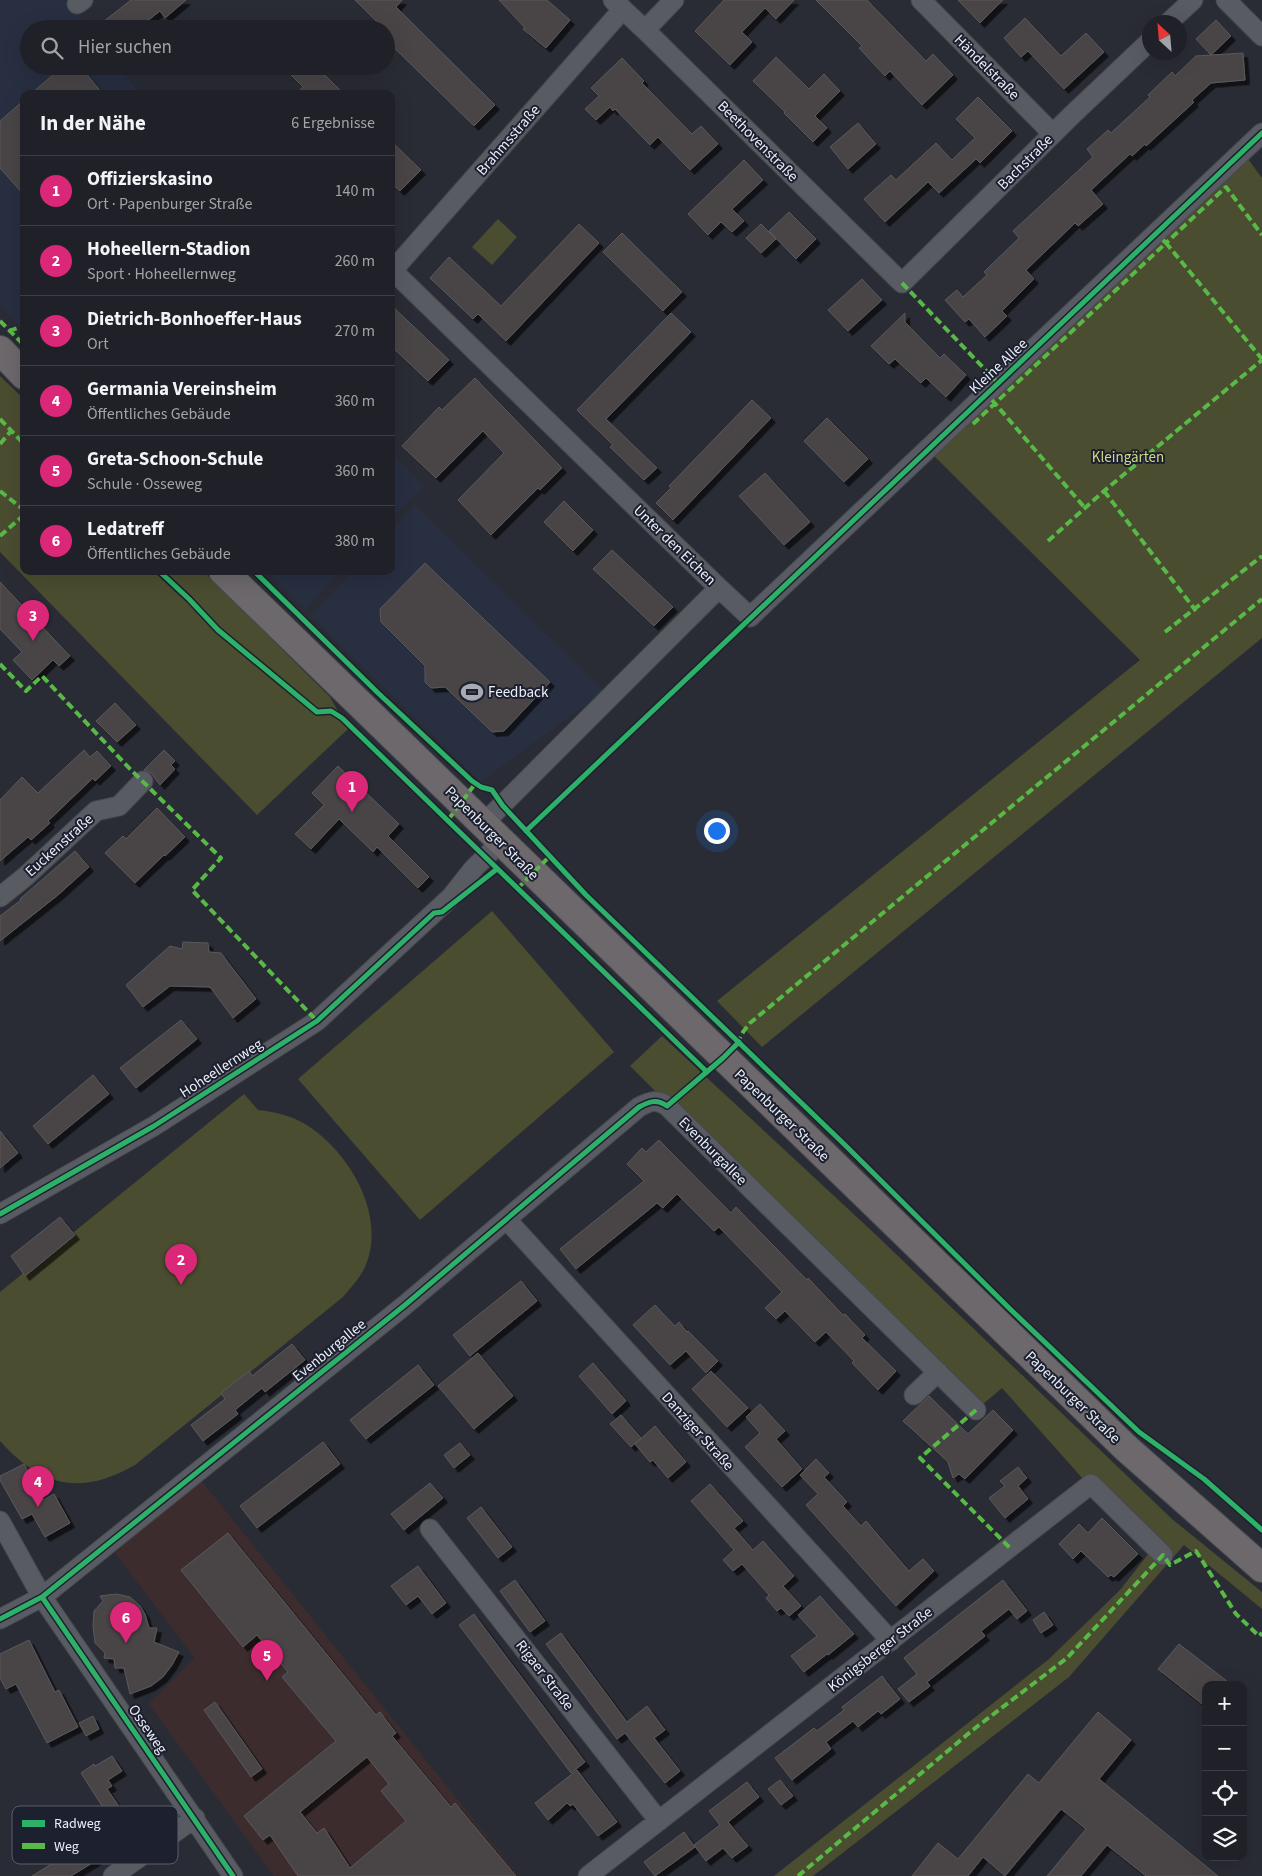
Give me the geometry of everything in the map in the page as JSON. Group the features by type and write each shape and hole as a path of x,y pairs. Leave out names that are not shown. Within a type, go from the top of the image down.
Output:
{"main road":[{"path":"0,350 20,371"},
{"name":"Papenburger Straße","path":"227,575 1126,1448 1262,1568"}],"street":[{"path":"645,30 674,0"},
{"name":"Händelstraße","path":"921,0 1054,134"},
{"path":"1177,15 1193,0"},
{"path":"1226,0 1262,36"},
{"name":"Beethovenstraße","path":"618,5 902,283"},
{"name":"Brahmsstraße","path":"395,266 618,5"},
{"name":"Bachstraße","path":"902,283 1142,49"},
{"name":"Kleine Allee","path":"719,588 750,617 1262,133"},
{"name":"Unter den Eichen","path":"395,273 719,588 492,833"},
{"name":"Euckenstraße","path":"0,897 26,876 96,812 119,806 143,781"},
{"name":"Hoheellernweg","path":"0,1214 154,1126 317,1021 451,897 474,868 492,833"},
{"name":"Evenburgallee","path":"0,1619 42,1597 507,1220 640,1107 654,1101 668,1106 976,1410"},
{"name":"Danziger Straße","path":"507,1220 890,1641"},
{"path":"914,1395 938,1372"},
{"name":"Königsberger Straße","path":"588,1876 1092,1484 1163,1555"},
{"name":"Osseweg","path":"0,1521 42,1597 233,1876"},
{"name":"Rigaer Straße","path":"430,1529 659,1821"},
{"path":"178,1830 195,1818"},
{"path":"113,1876 130,1864"}],"shaded area":[{"path":"0,0 66,0 82,20 20,20 20,75 125,75 137,90 20,90 20,327 0,305"},
{"path":"395,457 424,486 395,515"},
{"path":"415,505 604,691 481,782 311,616 349,575 395,575 395,526"},
{"path":"270,575 337,575 305,609"},
{"path":"200,1479 519,1876 274,1876 149,1704 195,1658 112,1549"}],"green space":[{"name":"Kleingärten","path":"1248,159 1262,178 1262,638 762,1047 717,1001 1140,660 933,455"},
{"path":"498,219 517,237 492,265 472,247"},
{"path":"0,376 20,395 20,572 0,552"},
{"path":"22,575 207,575 330,697 348,729 257,815"},
{"path":"492,911 614,1052 420,1220 298,1079"},
{"path":"662,1036 874,1233 1172,1519 1262,1592 1262,1609 1184,1545 1069,1677 813,1876 774,1876 1049,1659 1120,1590 1149,1553 1002,1388 976,1410 630,1066"},
{"path":"244,1094 258,1110 294,1118 321,1135 348,1166 359,1184 367,1203 371,1223 371,1243 367,1262 357,1281 343,1297 135,1465 97,1481 79,1483 63,1482 46,1477 31,1469 15,1457 0,1441 0,1292"}],"building":[{"path":"131,0 186,0 165,18 160,11 148,20 105,20"},
{"path":"355,0 402,0 396,7 495,105 474,126 395,49 395,20 375,20"},
{"path":"499,0 547,0 570,20 546,48 523,29 525,28"},
{"path":"724,0 794,0 776,19 765,8 742,32 752,42 730,65 695,31"},
{"path":"816,0 867,0 926,61 933,54 953,75 922,105 890,71 885,76 859,48 862,46"},
{"path":"958,0 1003,0 980,23"},
{"path":"1025,18 1061,56 1086,33 1104,52 1064,89 1028,51 1021,57 1004,38"},
{"path":"1216,20 1231,36 1211,55 1196,39"},
{"path":"1243,53 1245,80 1211,83 1192,100 1194,102 1146,146 1145,144 1132,156 1130,154 1091,190 1103,204 1078,226 1075,223 1026,270 1034,279 1002,311 1007,316 985,337 969,319 965,322 945,300 957,290 963,297 987,275 984,272 1019,238 1013,231 1093,157 1087,149 1108,130 1111,133 1150,97 1148,95 1172,72 1175,76 1196,56"},
{"path":"776,57 809,89 824,74 840,91 815,116 827,128 813,142 753,81"},
{"path":"622,58 644,81 642,83 692,134 701,126 718,144 690,170 658,137 650,145 615,109 613,111 610,107 596,120 585,109 599,96 591,88"},
{"path":"53,75 87,75 100,90 36,90"},
{"path":"291,75 325,75 340,90 300,90 303,87"},
{"path":"978,97 1012,131 980,163 976,159 939,193 928,182 885,222 864,199 891,175 896,180 936,143 952,160 975,138 956,119"},
{"path":"20,104 20,190 0,168 0,121"},
{"path":"858,123 876,144 848,169 830,147"},
{"path":"395,145 421,170 400,191 395,187"},
{"path":"744,160 763,180 732,209 744,221 732,232 721,222 708,235 688,214"},
{"path":"789,212 816,239 796,259 769,231"},
{"path":"579,224 599,243 506,341 478,314 473,319 430,278 449,257 501,306"},
{"path":"761,224 776,239 761,253 746,238"},
{"path":"622,233 682,292 663,311 603,252"},
{"path":"862,279 882,300 848,331 828,310"},
{"path":"395,309 449,360 428,381 395,350"},
{"path":"671,313 691,332 606,419 657,468 644,480 610,447 613,445 577,410"},
{"path":"905,313 905,322 940,358 944,354 966,375 946,397 926,378 921,383 895,359 889,364 871,346"},
{"path":"475,378 562,468 540,490 538,488 491,535 458,500 504,453 483,431 436,478 402,446 439,407 442,410"},
{"path":"752,400 771,418 673,520 656,503 671,488 669,486"},
{"path":"827,418 868,459 844,482 804,441"},
{"path":"765,473 810,522 784,545 739,496"},
{"path":"564,501 593,530 573,551 544,522"},
{"path":"612,550 673,607 654,626 593,569"},
{"path":"425,563 550,682 504,731 492,732 445,687 431,688 425,682 425,666 381,622 380,609"},
{"path":"0,582 70,656 59,666 53,660 32,680 13,660 22,652 0,629"},
{"path":"115,703 136,725 117,742 96,721"},
{"path":"84,750 90,757 97,751 111,766 95,781 93,778 31,840 28,837 0,861 0,800 22,777 38,793"},
{"path":"164,750 175,761 171,765 175,769 160,785 151,773 144,770"},
{"path":"338,766 399,824 388,836 429,877 418,888 377,847 373,852 339,819 311,849 295,834 324,805 312,793"},
{"path":"157,808 185,837 135,883 105,853 123,836 126,839"},
{"path":"75,851 89,867 58,895 0,941 0,916 21,900"},
{"path":"183,942 208,943 209,952 221,953 256,999 233,1018 210,987 170,986 143,1007 126,985 170,946 182,949"},
{"path":"181,1020 197,1039 136,1088 120,1068"},
{"path":"93,1075 109,1094 48,1144 33,1126"},
{"path":"0,1131 18,1153 0,1168"},
{"path":"659,1140 731,1213 736,1207 807,1280 808,1278 865,1335 862,1338 896,1371 878,1390 826,1332 815,1342 785,1311 776,1319 765,1308 782,1292 719,1227 714,1231 677,1194 663,1208 657,1203 576,1269 560,1249 644,1181 627,1164 642,1148 646,1152"},
{"path":"60,1217 75,1235 25,1276 11,1256"},
{"path":"521,1281 537,1301 470,1356 453,1335"},
{"path":"655,1305 675,1326 679,1322 718,1361 706,1373 686,1351 670,1365 633,1325"},
{"path":"292,1344 305,1360 265,1392 262,1388 235,1410 238,1414 203,1441 191,1425 225,1399 221,1393 249,1371 252,1376"},
{"path":"478,1353 513,1396 474,1429 438,1386"},
{"path":"593,1363 626,1401 612,1414 579,1376"},
{"path":"418,1365 434,1385 366,1439 350,1420"},
{"path":"711,1371 748,1408 727,1427 692,1389"},
{"path":"929,1396 968,1434 993,1410 1013,1430 965,1479 959,1474 953,1478 948,1462 903,1421"},
{"path":"760,1404 785,1431 776,1439 802,1469 782,1487 745,1447 760,1433 746,1417"},
{"path":"621,1415 641,1438 631,1447 610,1424"},
{"path":"655,1426 686,1462 668,1478 653,1460 650,1462 635,1444"},
{"path":"323,1442 340,1464 257,1528 240,1506"},
{"path":"460,1443 470,1455 454,1468 444,1455"},
{"path":"816,1459 829,1473 824,1477 847,1502 843,1506 861,1526 866,1521 909,1571 923,1559 934,1571 896,1606 806,1505 818,1494 800,1475"},
{"path":"24,1464 43,1500 54,1494 70,1523 45,1537 32,1514 22,1519 0,1480 0,1476"},
{"path":"1018,1467 1027,1478 1018,1486 1028,1499 1005,1518 989,1498 1005,1486 1000,1481"},
{"path":"430,1483 443,1498 404,1530 391,1514"},
{"path":"710,1484 743,1521 734,1528 753,1550 763,1541 794,1576 783,1586 801,1606 789,1616 781,1608 777,1611 766,1598 769,1595 742,1564 733,1571 723,1560 734,1550 691,1501"},
{"path":"481,1507 512,1547 498,1558 467,1518"},
{"path":"1102,1518 1138,1554 1114,1577 1111,1575 1108,1577 1081,1551 1073,1559 1059,1544 1079,1524 1088,1533"},
{"path":"228,1533 376,1715 380,1712 396,1733 392,1736 451,1807 455,1803 516,1876 298,1876 270,1835 263,1840 244,1816 336,1741 282,1677 288,1672 257,1635 243,1647 181,1570","holes":["367,1757 389,1784 381,1791 406,1821 350,1868 324,1828 317,1833 300,1812"]},
{"path":"418,1566 446,1603 432,1614 418,1596 406,1605 391,1586"},
{"path":"515,1580 545,1621 530,1632 500,1591"},
{"path":"1003,1580 1027,1611 1017,1619 1009,1609 981,1631 985,1636 927,1682 930,1686 909,1702 898,1689 917,1674 904,1658"},
{"path":"116,1594 130,1597 140,1606 145,1614 149,1628 157,1628 154,1642 179,1652 163,1677 151,1686 130,1694 124,1668 115,1668 114,1659 104,1658 105,1653 95,1643 94,1611 103,1601 100,1596"},
{"path":"820,1596 854,1634 804,1672 791,1656 817,1636 798,1615"},
{"path":"1044,1612 1053,1625 1041,1633 1033,1620"},
{"path":"474,1614 585,1762 571,1773 459,1625"},
{"path":"561,1633 627,1722 647,1706 665,1730 654,1738 680,1771 665,1783 625,1733 617,1739 546,1644"},
{"path":"29,1640 55,1692 59,1690 78,1727 47,1743 16,1684 6,1689 0,1678 0,1654"},
{"path":"1179,1644 1227,1681 1202,1681 1202,1704 1158,1669"},
{"path":"882,1676 900,1699 881,1714 878,1711 858,1727 853,1721 826,1742 831,1749 792,1780 775,1758 814,1728 817,1731 844,1710 842,1707"},
{"path":"215,1702 262,1769 251,1777 204,1710"},
{"path":"1098,1712 1131,1740 1099,1779 1218,1876 1146,1876 1107,1845 1081,1876 1047,1876 1086,1829 1061,1809 1005,1876 983,1857 968,1876 912,1876 938,1843 958,1859 1028,1774 1039,1783"},
{"path":"93,1716 99,1729 86,1736 79,1723"},
{"path":"112,1756 122,1771 108,1780 112,1786 107,1789 119,1806 102,1806 81,1773 94,1764 95,1766"},
{"path":"577,1770 617,1822 598,1836 573,1804 570,1806 567,1803 548,1820 535,1803"},
{"path":"780,1780 793,1796 781,1805 768,1789"},
{"path":"747,1782 759,1797 728,1822 748,1846 732,1858 723,1848 706,1861 694,1845 720,1825 709,1811"},
{"path":"684,1832 695,1847 655,1876 644,1862"},
{"path":"52,1864 90,1864 71,1876 32,1876"}],"marked path":[{"path":"1163,240 1166,243 1226,187 1262,235"},
{"path":"973,424 1166,243 1262,359"},
{"path":"902,283 998,383 997,386"},
{"path":"0,321 20,341"},
{"path":"9,331 20,327"},
{"path":"1048,541 1104,491 1262,360"},
{"path":"992,400 1085,508"},
{"path":"0,419 20,440"},
{"path":"0,444 11,431"},
{"path":"0,491 20,507"},
{"path":"1104,491 1196,611"},
{"path":"0,536 20,518"},
{"path":"1165,632 1262,556"},
{"path":"737,1044 750,1023 1262,599"},
{"path":"0,664 26,691 42,676 131,770 221,858 192,890 317,1021"},
{"path":"448,820 475,784"},
{"path":"517,889 549,857"},
{"path":"976,1410 920,1458 1010,1548"},
{"path":"798,1876 974,1729 1067,1658 1163,1555 1170,1565 1196,1551 1236,1614 1259,1636 1262,1633"}],"cycle path":[{"path":"526,831 1262,133"},
{"path":"163,575 218,630 317,712 331,711 342,718 707,1072"},
{"path":"258,575 377,692 472,781 481,787 492,790 503,806 586,895 845,1145 1010,1309 1139,1432 1204,1479 1262,1530"},
{"path":"0,1214 154,1126 317,1021 434,913 442,912 497,869"},
{"path":"0,1619 42,1597 405,1305 639,1107 653,1102 660,1102 667,1106 739,1042"},
{"path":"42,1597 233,1876"}],"place":[{"name":"Dietrich-Bonhoeffer-Haus","path":"33,641"},
{"name":"Feedback","path":"472,692"},
{"name":"Offizierskasino","path":"352,812"},
{"name":"Hoheellern-Stadion","path":"181,1285"},
{"name":"Germania Vereinsheim","path":"38,1507"},
{"name":"Ledatreff","path":"126,1643"},
{"name":"Greta-Schoon-Schule","path":"267,1681"}]}
